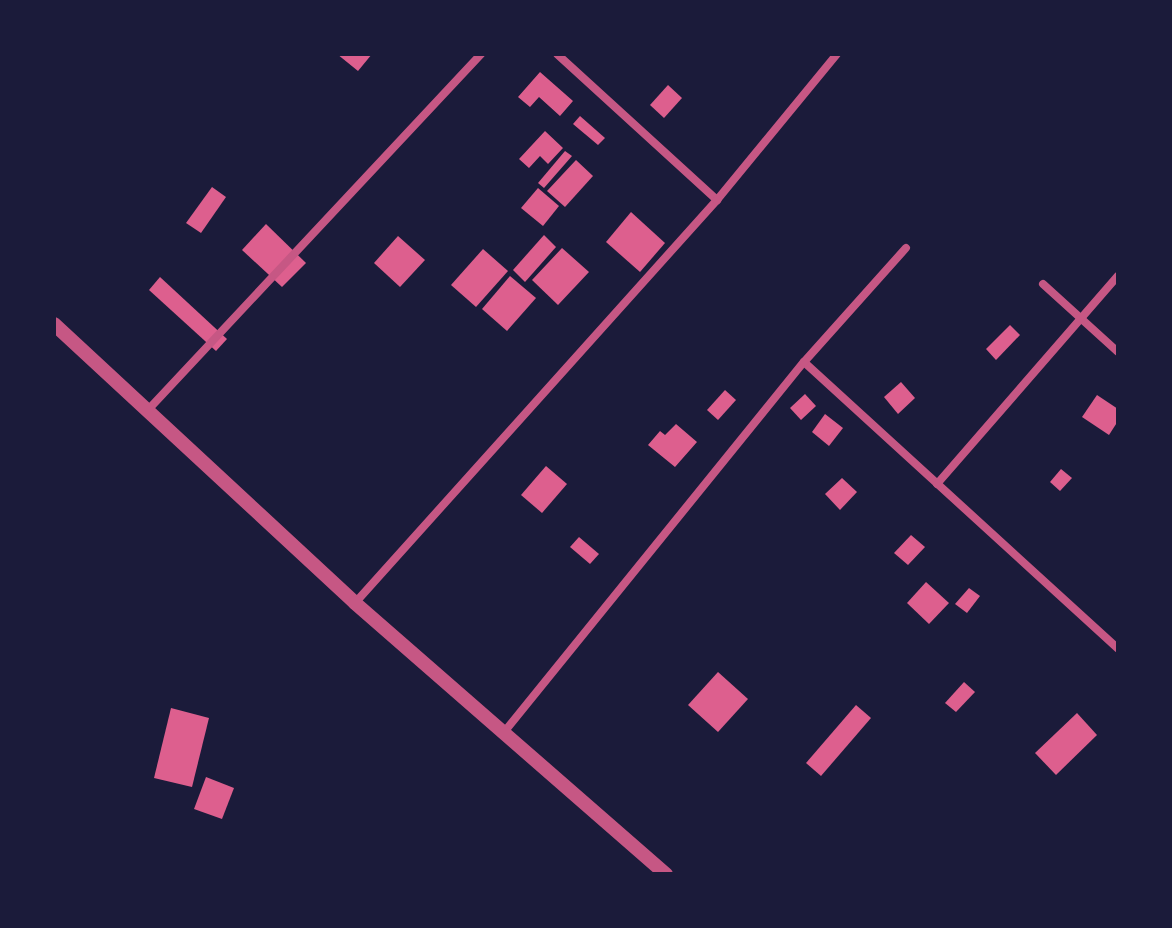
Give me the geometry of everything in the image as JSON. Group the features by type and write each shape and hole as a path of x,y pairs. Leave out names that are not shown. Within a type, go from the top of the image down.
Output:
{"street":[{"path":"147,411 481,54"},
{"path":"557,54 717,200"},
{"path":"355,603 717,200 837,54"},
{"path":"505,731 804,362 906,248"},
{"path":"937,484 1118,276"},
{"path":"1043,284 1118,352"},
{"path":"54,324 355,603 666,874"},
{"path":"804,362 1118,649"}],"building":[{"path":"337,54 372,54 358,71"},
{"path":"540,72 573,101 560,116 539,97 530,107 518,97"},
{"path":"668,85 682,98 664,118 650,105"},
{"path":"580,116 605,138 598,145 573,124"},
{"path":"545,131 563,148 548,164 540,156 529,168 519,159"},
{"path":"565,151 572,156 544,188 538,183"},
{"path":"576,160 593,176 565,207 547,191"},
{"path":"212,187 226,197 201,233 186,223"},
{"path":"538,188 559,206 543,226 521,208"},
{"path":"631,212 665,243 640,272 606,242"},
{"path":"266,224 306,263 282,287 242,250"},
{"path":"544,235 556,247 525,282 513,270"},
{"path":"398,236 425,260 400,287 374,263"},
{"path":"562,248 589,272 558,305 532,280"},
{"path":"483,249 508,271 476,307 451,285"},
{"path":"510,276 536,298 507,331 482,309"},
{"path":"160,277 227,339 216,351 149,290"},
{"path":"1010,325 1020,335 996,360 986,349"},
{"path":"901,382 915,398 898,414 884,397"},
{"path":"725,390 736,400 718,420 707,410"},
{"path":"805,394 816,406 801,420 790,408"},
{"path":"1097,395 1118,409 1118,421 1109,435 1082,417"},
{"path":"825,414 843,428 829,446 812,432"},
{"path":"676,424 697,442 675,467 648,445 660,431 665,435"},
{"path":"546,466 567,484 542,513 521,495"},
{"path":"1061,469 1072,478 1060,491 1050,482"},
{"path":"842,478 857,492 840,510 825,494"},
{"path":"911,535 925,547 908,565 894,553"},
{"path":"579,537 599,554 590,564 570,547"},
{"path":"926,582 949,603 929,624 907,603"},
{"path":"969,588 980,596 967,613 955,604"},
{"path":"718,672 748,699 718,732 688,705"},
{"path":"964,682 975,692 956,712 945,703"},
{"path":"856,705 871,718 821,776 806,763"},
{"path":"171,708 209,718 192,787 154,778"},
{"path":"1077,713 1097,735 1056,775 1035,753"},
{"path":"206,777 234,788 222,819 194,809"}]}
